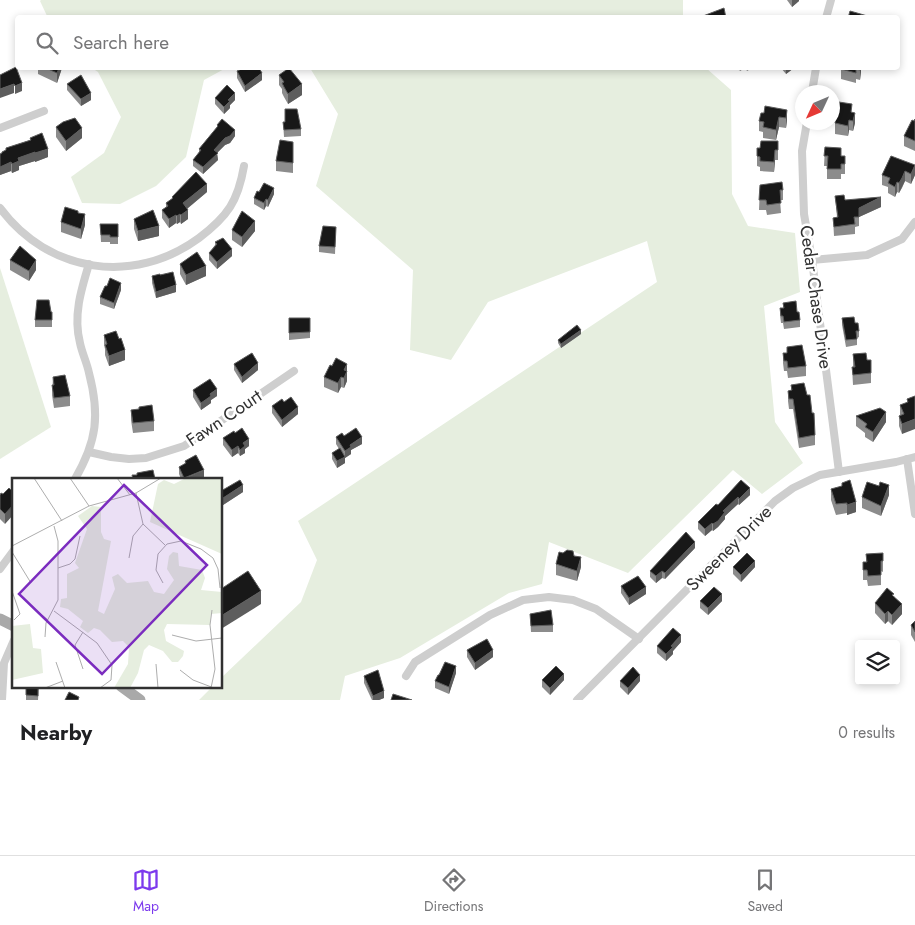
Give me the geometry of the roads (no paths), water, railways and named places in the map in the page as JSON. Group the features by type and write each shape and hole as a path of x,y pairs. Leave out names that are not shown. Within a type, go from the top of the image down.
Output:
{"main road":[{"path":"0,619 12,625"},
{"path":"124,688 140,700"}],"street":[{"path":"827,15 831,0"},
{"path":"813,85 816,70"},
{"path":"0,128 44,111"},
{"name":"Cedar Chase Drive","path":"806,130 802,151 804,214 812,260 839,472"},
{"path":"0,208 21,232 46,250 63,258 114,268 138,265 160,260 193,242 222,219 234,203 240,188 244,166"},
{"path":"812,260 867,255 902,239 915,222"},
{"path":"76,478 89,452 94,433 95,399 89,370 79,343 78,312 89,264"},
{"name":"Fawn Court","path":"89,452 129,459 146,458 184,446 294,371"},
{"path":"911,458 915,514"},
{"name":"Sweeney Drive","path":"577,700 774,501 793,488 820,475 911,458"},
{"path":"0,569 12,553"},
{"path":"406,676 415,662 490,616 523,600 549,597 573,600 596,609 639,639"},
{"path":"2,700 4,663 12,645"}]}
